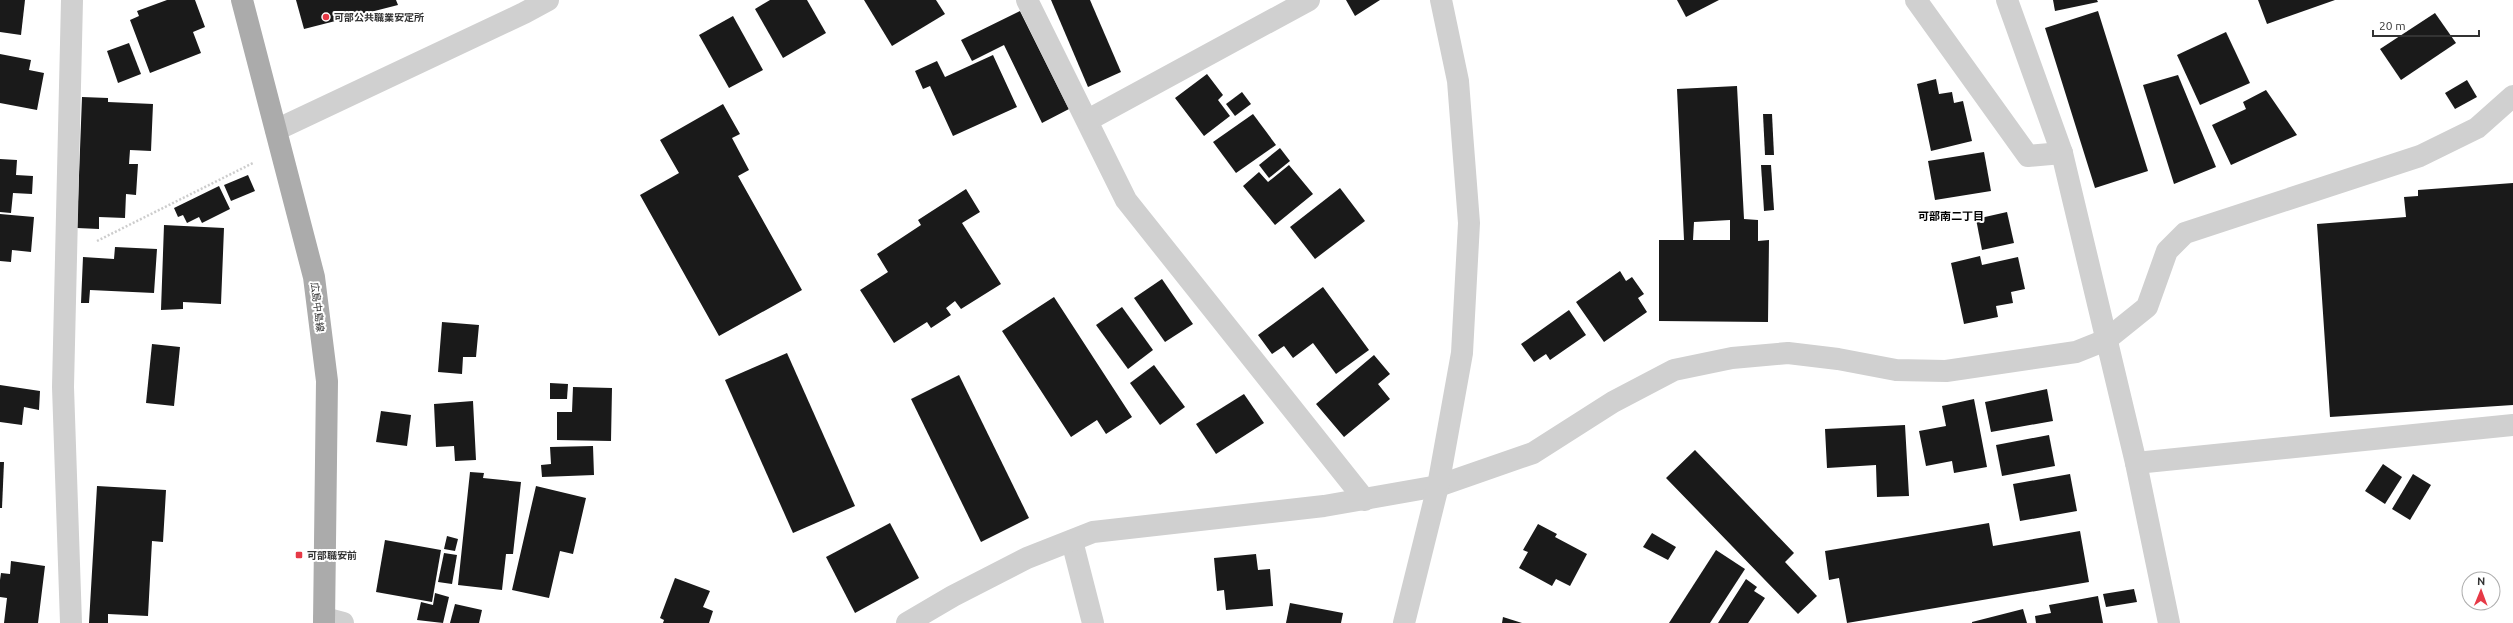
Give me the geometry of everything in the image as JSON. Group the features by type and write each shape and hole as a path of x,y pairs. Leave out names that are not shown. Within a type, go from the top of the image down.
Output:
{"main road":[{"name":"広島中島線","path":"242,0 314,276 327,381 330,622"}],"street":[{"path":"71,623 63,387 72,0"},
{"path":"278,140 524,14 548,0"},
{"path":"1027,0 1088,120 1126,200 1365,500"},
{"path":"1088,120 1310,0"},
{"path":"1404,623 1438,486 1462,354 1469,223 1458,81 1441,0"},
{"path":"1916,0 2028,156 2062,153"},
{"path":"2007,0 2062,153 2136,462 2169,623"},
{"path":"907,623 953,596 1027,558 1093,532 1365,500 1438,486 1533,453 1613,402 1674,370 1732,358 1788,353 1838,359 1896,370 1946,371 2076,352 2106,340 2147,307 2167,251 2185,233 2420,156 2478,128 2513,96"},
{"path":"2136,462 2513,425"},
{"path":"1072,541 1093,623"}],"path":[{"path":"66,256 278,140"}],"building":[{"path":"0,0 25,0 21,35 0,32"},
{"path":"167,0 195,0 205,27 193,32 201,53 150,73 130,20 139,16 137,11"},
{"name":"可部公共職業安定所","path":"296,0 396,0 398,5 304,29"},
{"path":"770,0 807,0 826,33 783,58 755,9"},
{"path":"864,0 936,0 945,14 892,46"},
{"path":"1051,0 1090,0 1121,72 1088,87"},
{"path":"1346,0 1380,0 1355,16"},
{"path":"1677,0 1719,0 1686,17"},
{"path":"2053,0 2097,0 2098,2 2055,11"},
{"path":"2258,0 2335,0 2267,24"},
{"path":"1020,11 1069,109 1042,123 1004,45 972,61 961,40"},
{"path":"2098,11 2148,171 2095,188 2045,28"},
{"path":"2435,13 2456,43 2401,80 2380,49"},
{"path":"733,16 763,70 729,88 699,35"},
{"path":"2226,32 2250,83 2200,105 2177,55"},
{"path":"129,43 141,74 118,83 107,51"},
{"path":"0,54 31,60 29,70 44,73 37,110 0,103"},
{"path":"993,55 1017,107 953,136 930,86 923,89 915,71 937,61 945,77"},
{"path":"1207,74 1223,95 1218,100 1230,116 1204,136 1175,98"},
{"path":"2178,75 2216,167 2174,184 2143,85"},
{"path":"1936,79 1939,94 1952,92 1954,103 1963,101 1972,141 1931,151 1917,84"},
{"path":"2467,80 2477,97 2455,109 2445,93"},
{"path":"1737,86 1744,219 1758,220 1758,241 1769,240 1768,322 1659,321 1659,240 1684,240 1677,89","holes":["1730,220 1730,240 1693,240 1694,222"]},
{"path":"2266,90 2297,135 2231,165 2212,125 2246,109 2243,102"},
{"path":"1242,92 1251,104 1235,116 1226,104"},
{"path":"82,97 108,98 108,102 153,104 151,151 130,150 129,164 138,164 136,195 126,194 125,218 99,217 99,229 77,228"},
{"path":"723,104 740,134 732,138 749,170 738,176 802,290 719,336 640,195 679,173 660,140"},
{"path":"1253,114 1276,145 1236,173 1213,142"},
{"path":"1763,114 1772,114 1774,155 1765,155"},
{"path":"1280,148 1290,161 1269,178 1259,165"},
{"path":"1984,152 1991,191 1935,200 1928,161"},
{"path":"0,159 17,160 16,175 33,176 32,194 13,193 11,213 0,212"},
{"path":"1289,165 1313,194 1275,225 1243,186 1259,172 1268,182"},
{"path":"1761,165 1771,165 1774,210 1764,211"},
{"path":"248,175 255,191 231,201 224,185"},
{"path":"2513,183 2513,405 2330,417 2317,224 2406,217 2404,197 2418,196 2418,190"},
{"path":"219,186 230,209 202,223 199,217 187,223 183,215 178,217 174,208"},
{"path":"1340,188 1365,221 1315,259 1290,227"},
{"path":"966,189 980,212 962,223 1001,284 961,309 955,301 946,308 951,315 931,328 927,322 894,343 860,290 888,272 877,254 921,225 918,220"},
{"path":"2007,212 2014,243 1982,250 1976,219"},
{"path":"0,214 34,217 31,252 12,250 11,262 0,261"},
{"path":"164,225 224,228 221,304 183,302 183,309 161,310"},
{"path":"115,247 157,249 154,293 90,290 89,303 81,303 83,257 114,259"},
{"path":"1980,256 1982,265 2018,257 2025,289 2011,292 2013,303 1996,306 1998,317 1964,324 1951,263"},
{"path":"1620,271 1626,281 1632,277 1644,294 1638,298 1647,312 1604,342 1576,302"},
{"path":"1162,279 1193,324 1165,342 1134,298"},
{"path":"1323,287 1369,350 1336,374 1313,343 1293,358 1284,346 1272,354 1258,335"},
{"path":"1054,297 1132,417 1106,434 1097,420 1071,437 1002,331"},
{"path":"1122,307 1153,350 1128,369 1096,325"},
{"path":"1569,310 1586,335 1550,360 1546,354 1534,362 1521,344"},
{"path":"442,322 479,325 476,357 463,357 462,374 438,372"},
{"path":"152,344 180,347 174,406 146,403"},
{"path":"787,353 855,506 793,533 725,380"},
{"path":"1374,355 1390,374 1378,384 1390,399 1344,437 1316,404"},
{"path":"1154,365 1185,407 1160,425 1130,383"},
{"path":"959,375 1029,518 981,542 911,399"},
{"path":"550,383 568,384 567,399 550,399"},
{"path":"0,385 40,391 39,410 24,407 22,425 0,422"},
{"path":"573,387 612,388 611,441 557,440 557,412 572,412"},
{"path":"2047,389 2053,421 1991,432 1985,402"},
{"path":"1244,394 1264,423 1216,454 1196,424"},
{"path":"1974,399 1987,467 1954,473 1952,461 1926,466 1919,431 1946,426 1942,406"},
{"path":"473,401 476,460 455,461 454,446 436,447 434,404"},
{"path":"381,411 411,415 407,446 376,442"},
{"path":"1905,425 1909,496 1877,497 1876,465 1827,468 1825,429"},
{"path":"2049,435 2055,466 2002,476 1996,445"},
{"path":"593,446 594,475 542,477 541,465 551,464 550,447"},
{"path":"1695,450 1794,553 1785,562 1817,596 1798,614 1666,478"},
{"path":"0,462 4,462 2,508 0,508"},
{"path":"2383,464 2402,477 2385,504 2365,491"},
{"path":"470,472 484,473 483,478 521,482 513,554 506,554 502,590 458,585"},
{"path":"2070,474 2077,511 2020,521 2013,484"},
{"path":"2413,474 2431,485 2410,520 2392,509"},
{"path":"97,486 166,490 163,542 152,541 148,616 108,614 108,623 89,623"},
{"path":"536,486 586,498 573,554 560,551 549,598 512,590"},
{"path":"890,523 919,578 855,613 826,557"},
{"path":"1989,523 1993,546 2080,531 2089,582 1847,623 1839,578 1829,580 1825,551"},
{"path":"1538,524 1557,534 1555,537 1587,554 1570,586 1556,579 1552,586 1519,568 1528,552 1523,550"},
{"path":"1652,533 1676,547 1668,560 1643,547"},
{"path":"447,536 458,539 455,551 444,549"},
{"path":"385,540 441,550 432,602 376,592"},
{"path":"1716,550 1745,569 1710,623 1669,623"},
{"path":"444,553 457,555 452,584 438,582"},
{"path":"1256,554 1258,570 1270,569 1273,606 1226,610 1224,590 1217,591 1214,558"},
{"path":"11,561 45,566 38,623 4,623 7,598 0,597 0,580 1,573 10,574"},
{"path":"675,578 710,591 703,607 713,611 709,623 663,623 664,620 660,618"},
{"path":"1746,579 1757,587 1754,591 1765,598 1748,623 1718,623"},
{"path":"2134,589 2137,602 2106,607 2103,594"},
{"path":"435,593 449,597 443,623 417,620 421,602 433,605"},
{"path":"2098,596 2103,623 2036,623 2035,616 2051,613 2049,605"},
{"path":"1290,603 1343,613 1341,623 1286,623"},
{"path":"455,604 482,610 479,623 450,623"},
{"path":"2023,609 2027,623 1972,623 1972,622"},
{"path":"1503,617 1522,623 1502,623"}],"place":[{"name":"可部公共職業安定所","path":"326,17"},
{"name":"可部職安前","path":"299,555"}],"district":[{"name":"可部南二丁目","path":"1951,216"}]}
